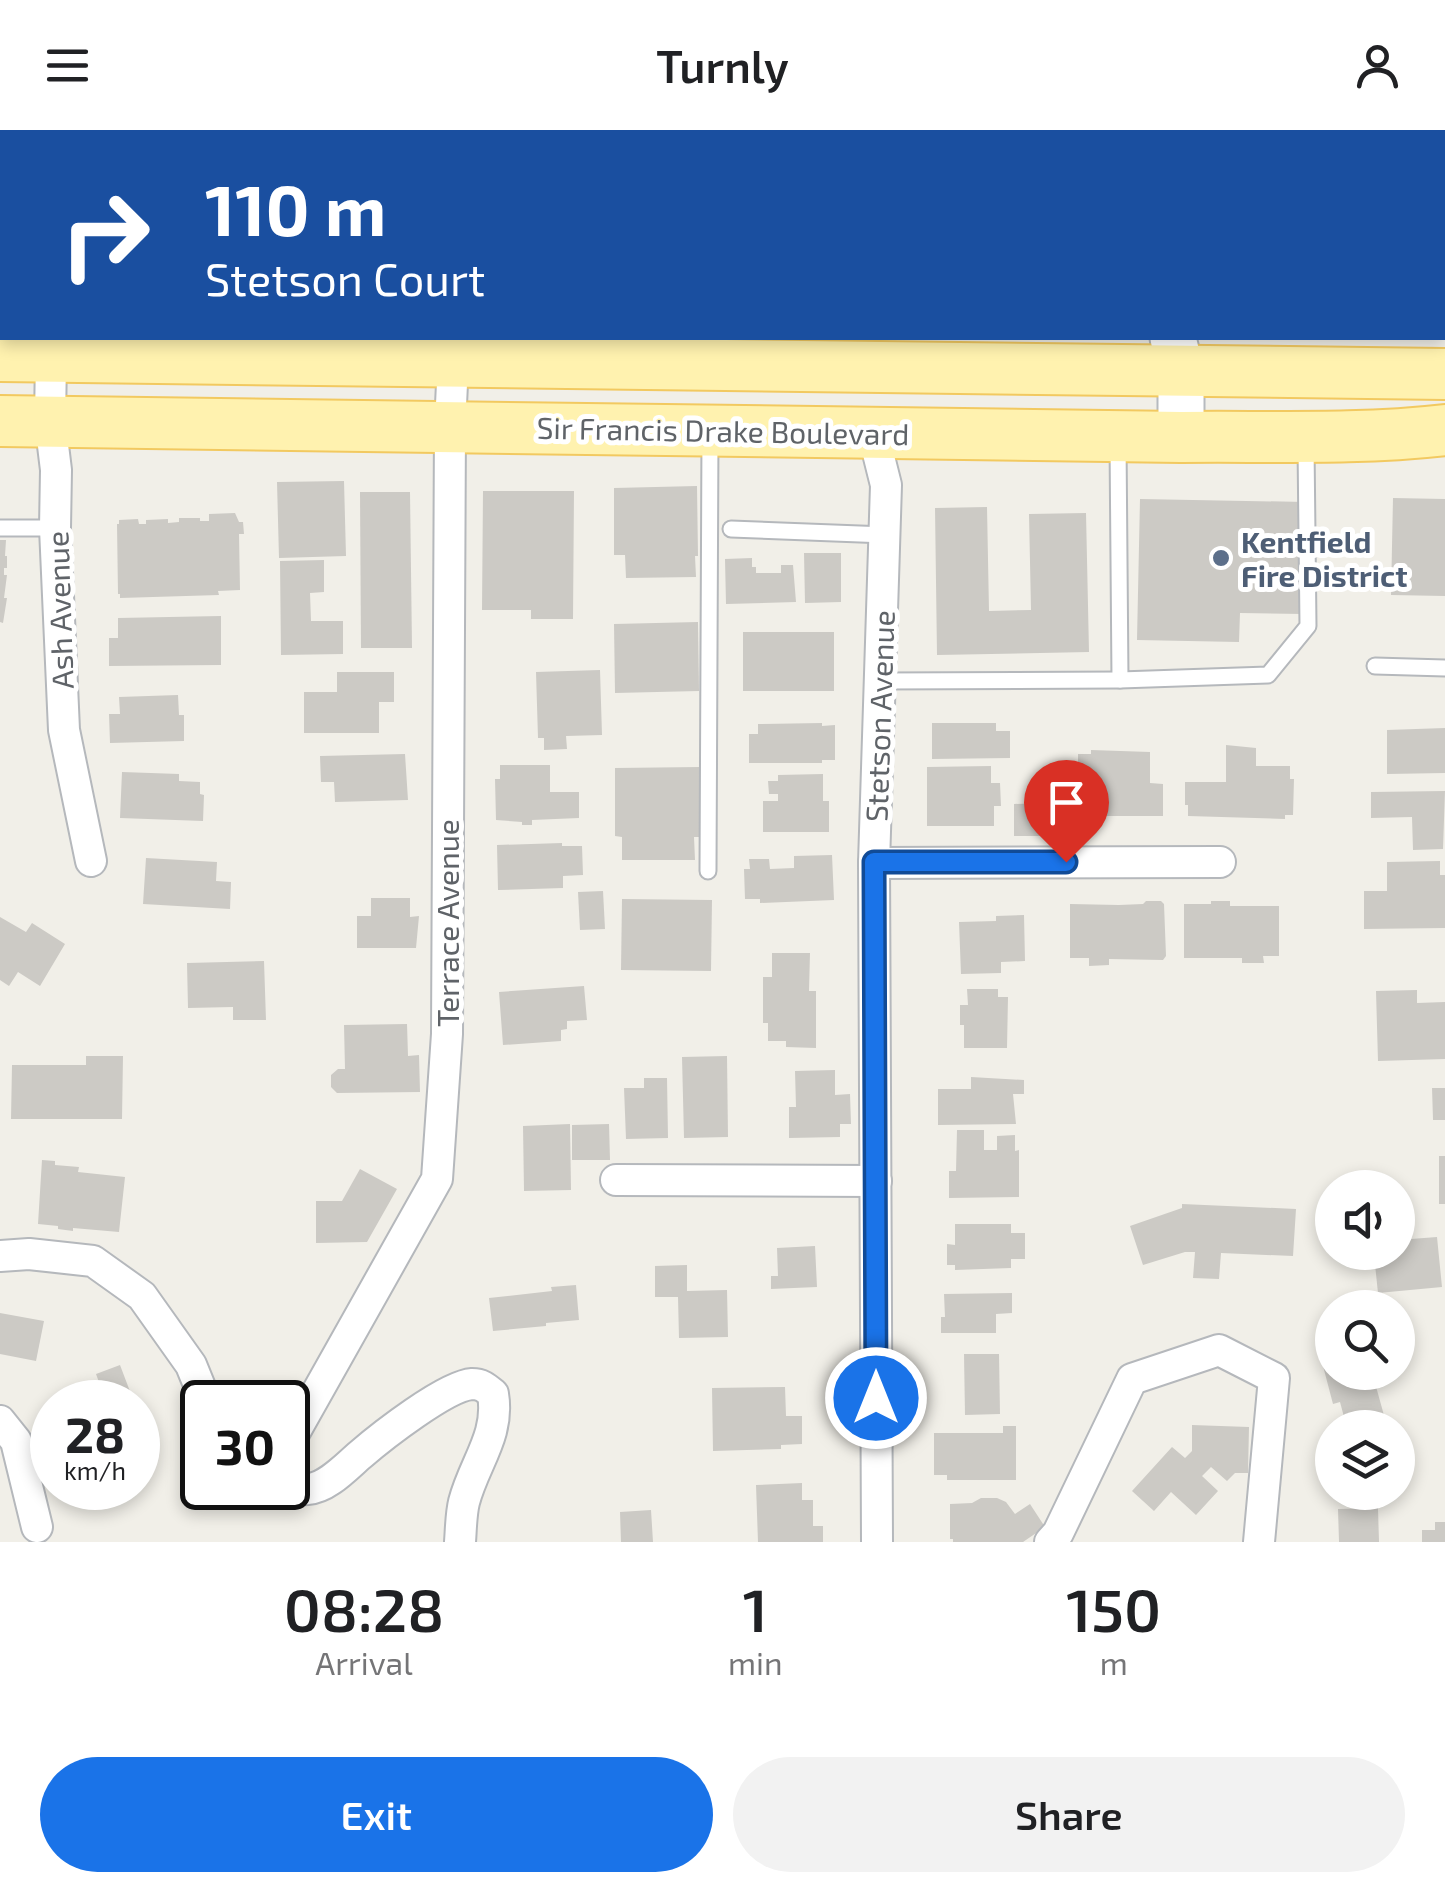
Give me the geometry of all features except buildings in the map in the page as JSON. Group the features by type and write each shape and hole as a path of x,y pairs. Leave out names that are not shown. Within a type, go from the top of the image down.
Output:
{"main road":[{"path":"1,356 51,357 128,348 367,355 453,362 1177,354 1445,374"},
{"path":"1177,354 1181,437"},
{"name":"Sir Francis Drake Boulevard","path":"0,421 1181,437 1445,430"}],"street":[{"name":"Ash Avenue","path":"51,357 50,421 56,470 64,730 91,861"},
{"name":"Terrace Avenue","path":"310,1405 437,1179 447,1034 453,362"},
{"name":"Stetson Avenue","path":"873,432 886,485 874,862 877,1542"},
{"path":"874,862 1220,862"},
{"path":"616,1180 876,1181"},
{"path":"0,1256 29,1254 92,1260 142,1296 191,1364 197,1380"},
{"path":"1050,1542 1058,1533 1132,1379 1219,1350 1274,1378 1258,1542"},
{"path":"310,1489 338,1474 382,1436 451,1391 469,1384 482,1385 493,1394 496,1410 464,1503 460,1542"},
{"path":"0,1421 16,1441 37,1528"}],"lane":[{"path":"708,871 710,430"},
{"path":"1118,436 1120,680"},
{"path":"880,680 1120,680 1268,675 1308,626 1306,436"},
{"path":"0,528 55,528"},
{"path":"731,529 886,535"},
{"path":"1375,666 1445,668"}],"place":[{"name":"Kentfield Fire District","path":"1221,558"}],"route":[{"path":"876,1398 874,862 1066,862"}]}
